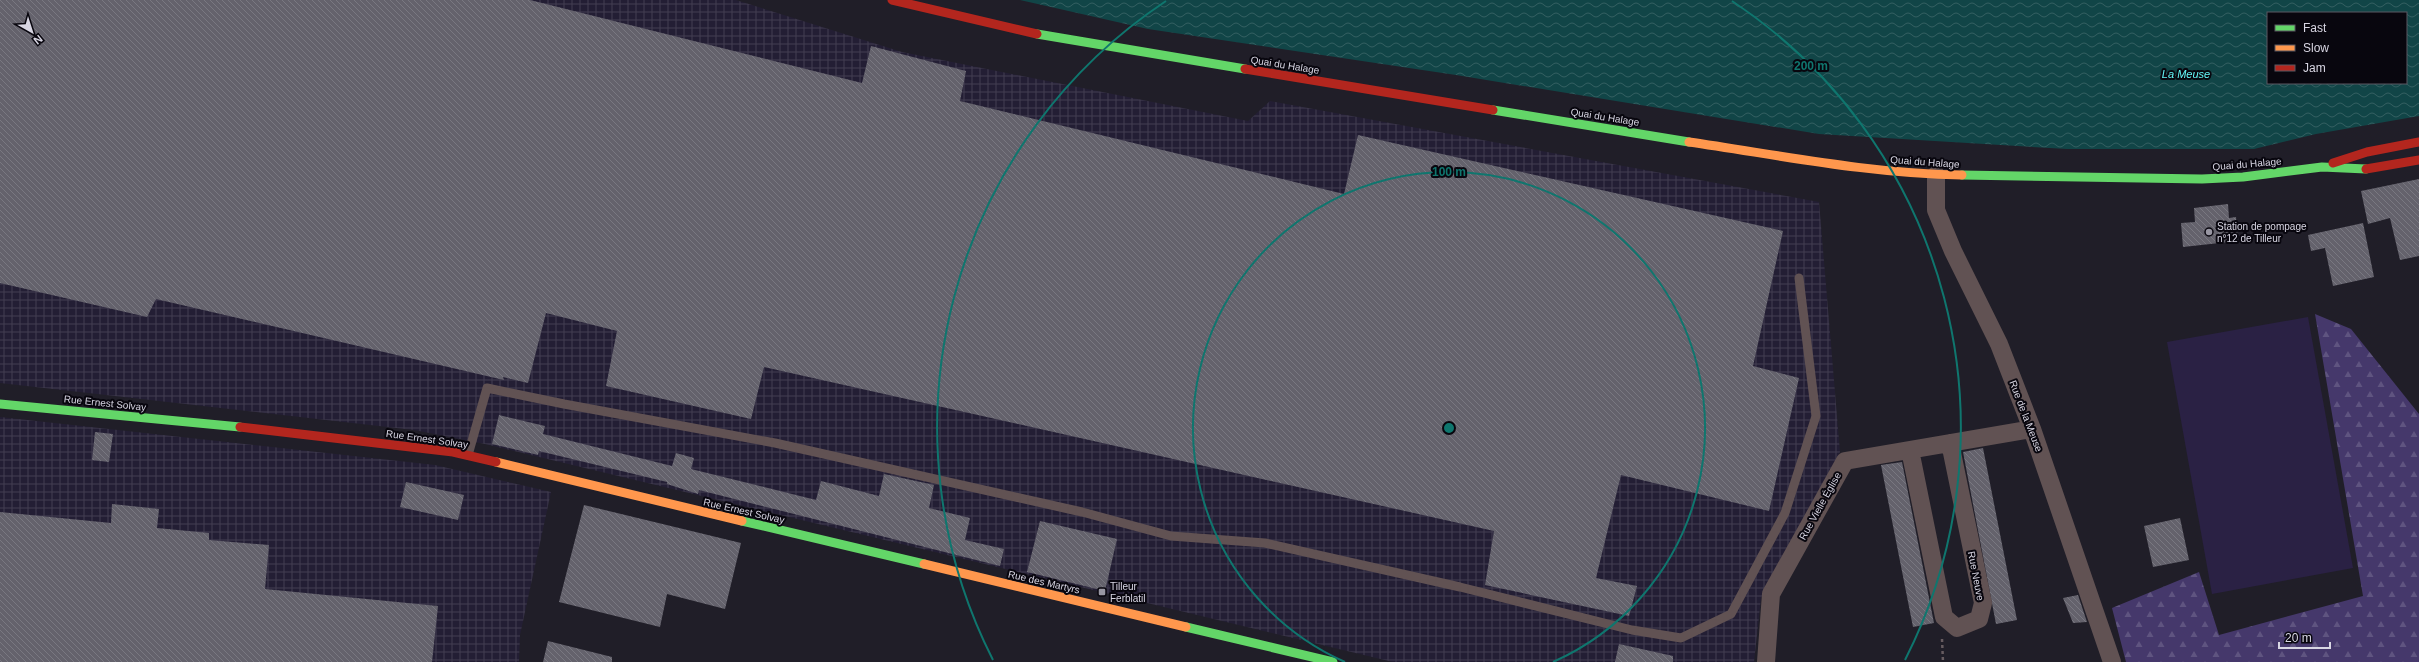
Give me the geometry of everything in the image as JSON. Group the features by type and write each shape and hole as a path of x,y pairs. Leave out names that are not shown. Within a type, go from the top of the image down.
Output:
{"main road":[{"name":"Quai du Halage","path":"892,0 1030,33 1761,154 1845,166 1936,175 2202,179 2243,177 2322,167 2369,169 2419,160"},
{"name":"Quai du Halage","path":"2322,167 2367,152 2419,142"},
{"name":"Rue Ernest Solvay","path":"0,404 276,431 468,456 867,551"},
{"name":"Rue des Martyrs","path":"867,551 1334,662"}],"street":[{"name":"Rue de la Meuse","path":"1936,175 1936,210 1953,251 1998,344 2032,429 2112,662"},
{"name":"Rue Vielle Église","path":"1766,662 1771,594 1845,461 2032,429"},
{"name":"Rue Neuve","path":"1910,450 1944,617 1957,628 1979,619 1983,604 1950,443"}],"lane":[{"path":"468,456 487,388 564,404 775,443 1082,512 1171,536 1265,543 1460,587 1632,630 1681,638 1731,614 1785,513 1816,416 1799,278"}],"shaded area":[{"path":"0,0 736,0 902,52 1248,121 1270,101 1819,202 1840,452 1761,598 1754,662 1393,662 485,444 414,430 0,383"},
{"path":"2308,317 2353,568 2212,594 2167,342"},
{"path":"0,417 435,465 551,492 520,635 519,662 0,662"}],"green space":[{"path":"2315,314 2351,329 2419,414 2419,662 2126,662 2112,608 2199,572 2219,635 2363,596"}],"water":[{"name":"La Meuse","path":"1020,0 2419,0 2419,116 2316,134 2254,149 2067,149 1819,134 1456,75 1148,29"}],"building":[{"path":"0,0 530,0 862,83 871,46 966,71 960,101 1344,194 1358,135 1783,231 1753,366 1799,378 1769,511 1621,475 1596,578 1637,586 1629,616 1485,585 1494,531 764,367 751,419 606,386 617,331 546,313 528,383 503,377 504,380 156,299 147,317 0,283"},
{"path":"2419,179 2419,256 2400,260 2390,218 2368,224 2361,191"},
{"name":"Station de pompage n°12 de Tilleur","path":"2228,204 2229,218 2236,217 2238,241 2183,247 2181,223 2195,222 2194,208"},
{"path":"2363,223 2374,277 2333,286 2325,248 2311,251 2308,235"},
{"path":"499,415 545,426 543,434 672,466 676,453 694,458 691,469 816,500 821,481 879,496 884,474 934,485 929,508 970,518 965,540 1004,549 1000,566 699,490 698,494 667,484 667,482 539,451 538,455 492,444"},
{"path":"95,432 113,434 109,462 92,460"},
{"path":"1983,448 2017,620 1996,624 1963,452"},
{"path":"1902,462 1934,623 1913,627 1881,465"},
{"path":"406,482 464,495 458,520 400,507"},
{"path":"112,504 159,509 157,528 209,533 209,540 269,545 265,589 438,606 432,662 0,662 0,512 111,523"},
{"path":"584,505 741,543 725,609 667,594 660,627 559,602"},
{"path":"2180,518 2189,560 2153,567 2144,526"},
{"path":"1040,521 1117,539 1105,591 1027,572"},
{"path":"2078,595 2087,622 2073,623 2063,598"},
{"path":"548,641 612,657 612,662 543,662"},
{"path":"1619,644 1673,656 1673,662 1615,662"}],"traffic: fast":[{"path":"1037,34 1245,69"},
{"path":"1493,110 1689,142"},
{"path":"1962,175 2202,179 2243,177 2322,167 2366,169"},
{"path":"0,404 240,427"},
{"path":"742,521 924,564"},
{"path":"1186,627 1333,662"}],"traffic: slow":[{"path":"1689,142 1859,168 1928,174 1962,175"},
{"path":"496,462 742,521"},
{"path":"924,564 1186,627"}],"traffic: jam":[{"path":"892,0 1037,34"},
{"path":"1245,69 1493,110"},
{"path":"2333,163 2367,152 2419,142"},
{"path":"2366,169 2419,160"},
{"path":"240,427 453,452 496,462"}],"place":[{"name":"Station de pompage n°12 de Tilleur","path":"2209,232"},
{"name":"Tilleur Ferblatil","path":"1102,592"}]}
